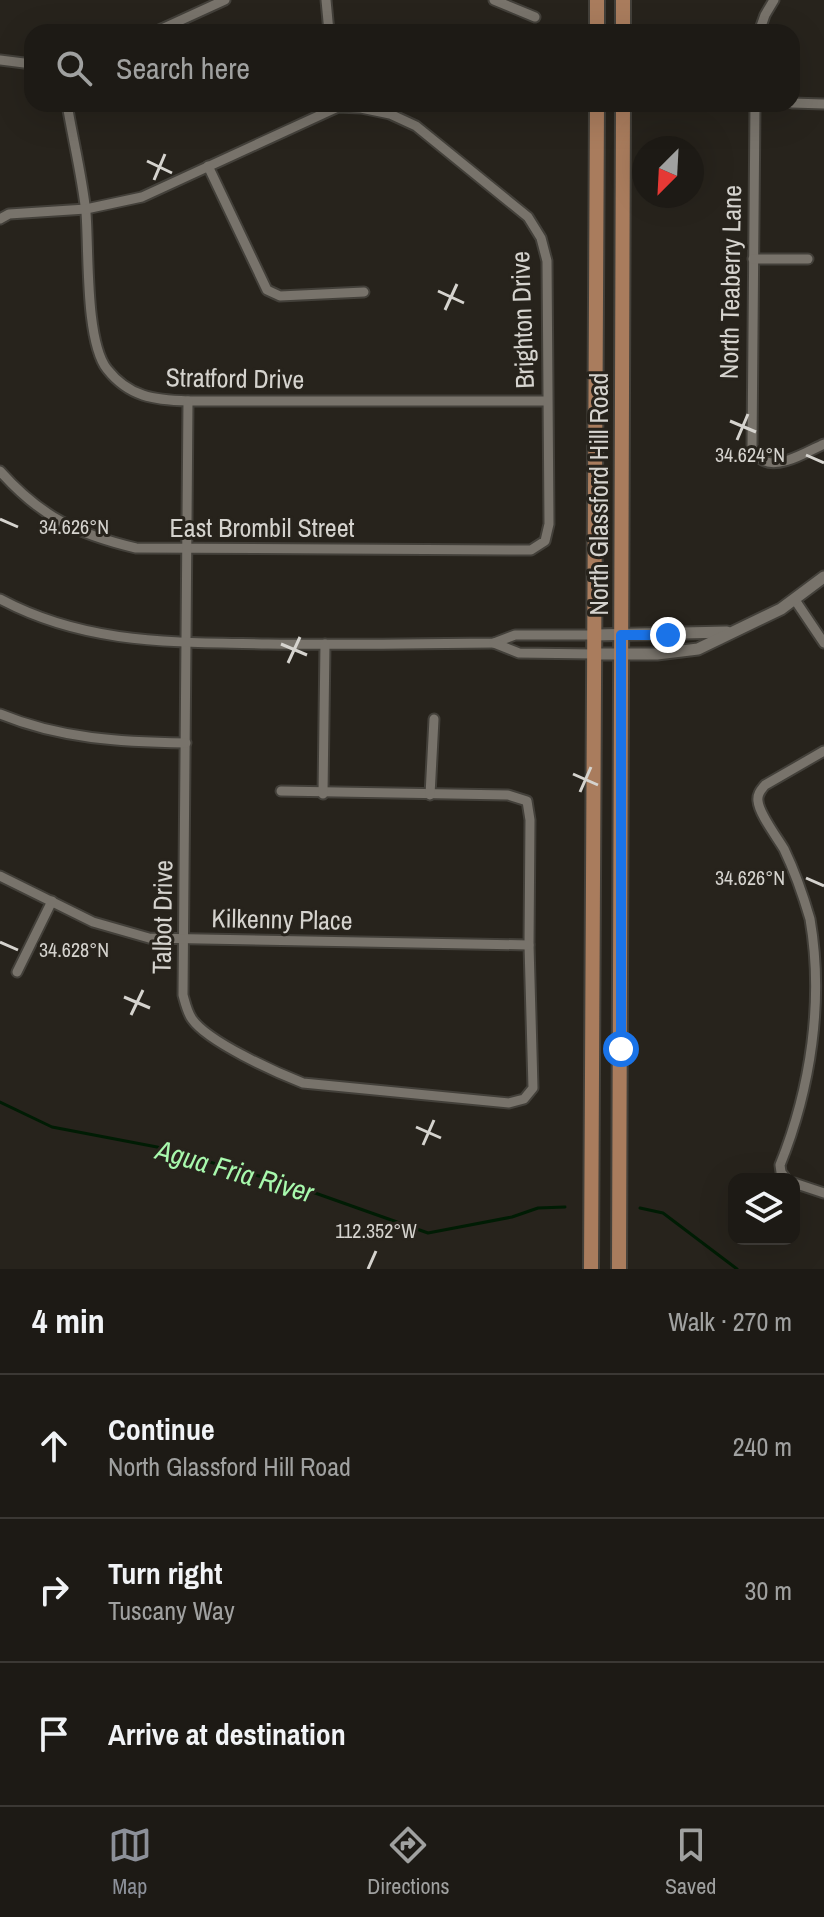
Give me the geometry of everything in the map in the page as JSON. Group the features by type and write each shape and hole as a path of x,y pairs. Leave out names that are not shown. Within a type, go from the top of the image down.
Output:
{"main road":[{"path":"597,0 597,24"},
{"path":"623,0 623,24"},
{"name":"North Glassford Hill Road","path":"591,1269 597,112"},
{"name":"North Glassford Hill Road","path":"619,1269 623,112"}],"street":[{"path":"172,24 225,0"},
{"path":"326,0 328,24"},
{"path":"494,0 535,17"},
{"path":"762,24 774,0"},
{"path":"0,60 24,63"},
{"path":"800,103 824,104"},
{"name":"Stratford Drive","path":"68,112 86,209 94,342 105,367 122,385 139,396 154,400 188,401 546,401"},
{"name":"Brighton Drive","path":"86,209 142,197 323,112"},
{"name":"Brighton Drive","path":"380,112 416,126 528,217 541,238 547,261 549,524 545,541"},
{"name":"North Teaberry Lane","path":"755,112 752,448 761,459 770,462 788,460 824,444"},
{"path":"208,166 267,290 280,296 364,292"},
{"path":"0,219 9,214 86,209"},
{"path":"753,259 808,259"},
{"name":"Talbot Drive","path":"188,401 183,995 191,1017 204,1032 278,1073 303,1083 509,1103 524,1099 533,1088 530,820 527,801 508,795 430,795"},
{"name":"East Brombil Street","path":"0,471 22,496 59,523 85,534 136,548 531,550 545,541"},
{"path":"494,643 519,653 689,651 766,618 824,577"},
{"path":"0,599 28,614 70,628 121,639 187,643 494,643 515,635 621,635 735,630"},
{"path":"795,600 824,643"},
{"path":"323,794 325,644"},
{"path":"0,714 68,736 122,742 186,743"},
{"path":"281,791 430,795 434,719"},
{"path":"783,1173 780,1165 812,1068 819,994 811,923 800,889 782,845 757,803 759,791 765,785 824,751"},
{"name":"Kilkenny Place","path":"0,876 93,922 149,938 529,945"},
{"path":"17,972 52,901"},
{"path":"800,1185 824,1193"}],"waterway":[{"name":"Agua Fria River","path":"0,1102 52,1127 157,1147 301,1188 428,1233 512,1217 538,1208 565,1207"},
{"name":"Agua Fria River","path":"640,1208 663,1213 737,1269"}],"route":[{"path":"621,1049 621,635 668,635"}]}
